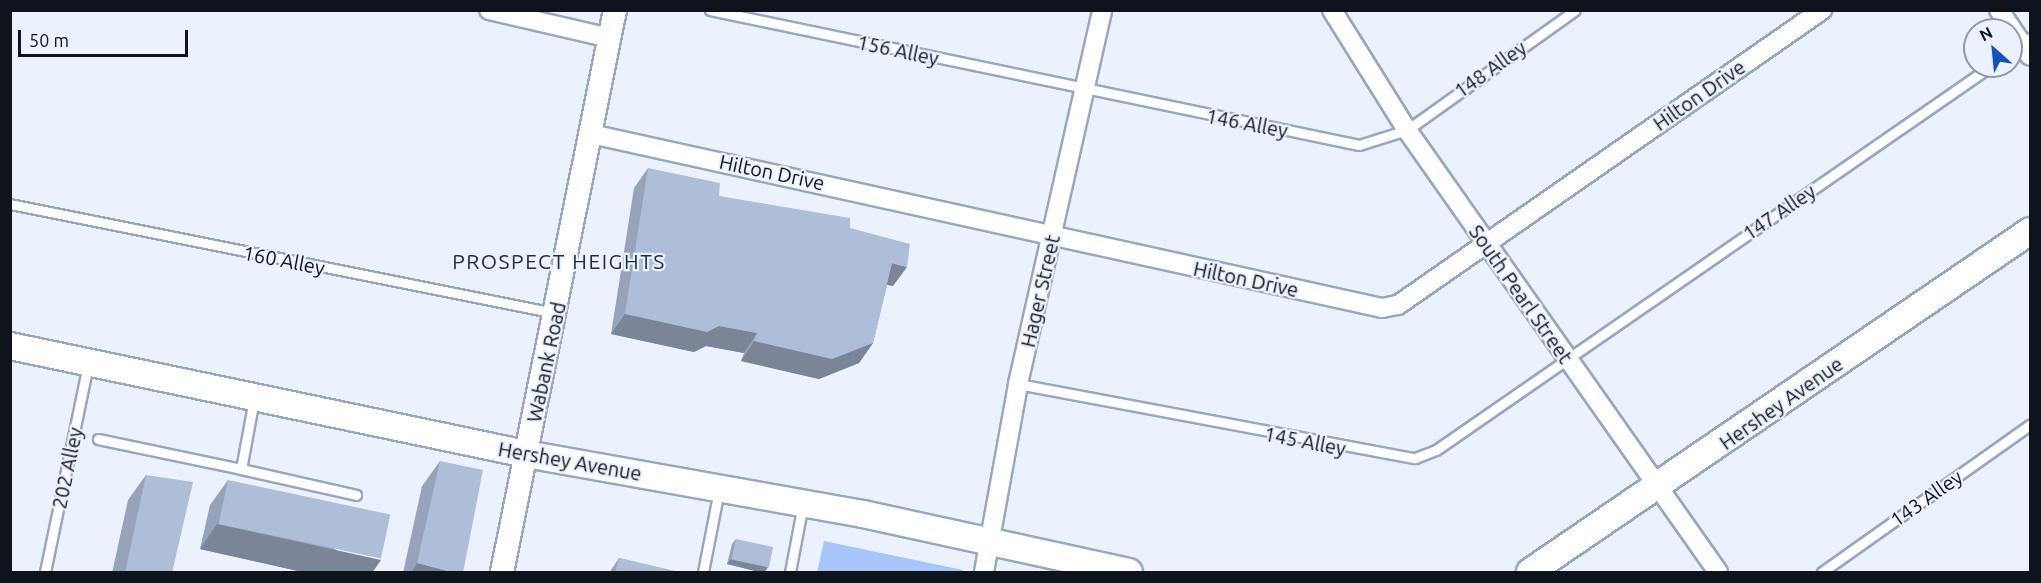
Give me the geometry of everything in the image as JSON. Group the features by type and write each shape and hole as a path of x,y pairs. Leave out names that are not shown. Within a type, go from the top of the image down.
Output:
{"main road":[{"name":"Hershey Avenue","path":"1530,573 1659,488 2031,231"},
{"name":"Hershey Avenue","path":"10,346 526,454 803,503 1129,573"}],"street":[{"path":"489,10 610,38"},
{"name":"Wabank Road","path":"502,573 557,314 615,10"},
{"name":"Hager Street","path":"984,573 1018,384 1087,89 1102,10"},
{"name":"South Pearl Street","path":"1332,10 1407,130 1718,573"},
{"name":"Hilton Drive","path":"591,134 1382,308 1398,305 1485,242 1822,10"},
{"path":"1998,10 2024,48"}],"lane":[{"name":"156 Alley","path":"710,10 1087,89"},
{"name":"148 Alley","path":"1407,130 1575,10"},
{"name":"147 Alley","path":"1567,360 1974,78"},
{"name":"146 Alley","path":"1087,89 1359,145 1407,130"},
{"name":"160 Alley","path":"10,204 557,314"},
{"name":"145 Alley","path":"1018,384 1415,458 1436,450 1567,360"},
{"name":"202 Alley","path":"45,573 88,363"},
{"path":"241,469 254,397"},
{"name":"143 Alley","path":"1822,573 2031,425"},
{"path":"98,439 356,495"},
{"path":"704,573 720,488"},
{"path":"790,573 803,503"}],"shaded area":[{"path":"824,541 963,570 963,572 817,572"}],"building":[{"path":"648,168 720,183 719,196 850,218 850,228 910,244 907,267 892,263 873,343 832,359 754,341 757,333 719,326 707,332 625,314"},
{"path":"440,461 483,470 463,573 417,563"},
{"path":"146,475 193,482 172,573 125,573"},
{"path":"228,480 390,515 381,559 219,524"},
{"path":"736,539 773,547 769,567 732,560"},
{"path":"619,558 680,572 680,573 615,573"}],"district":[{"name":"PROSPECT HEIGHTS","path":"559,261"}]}
